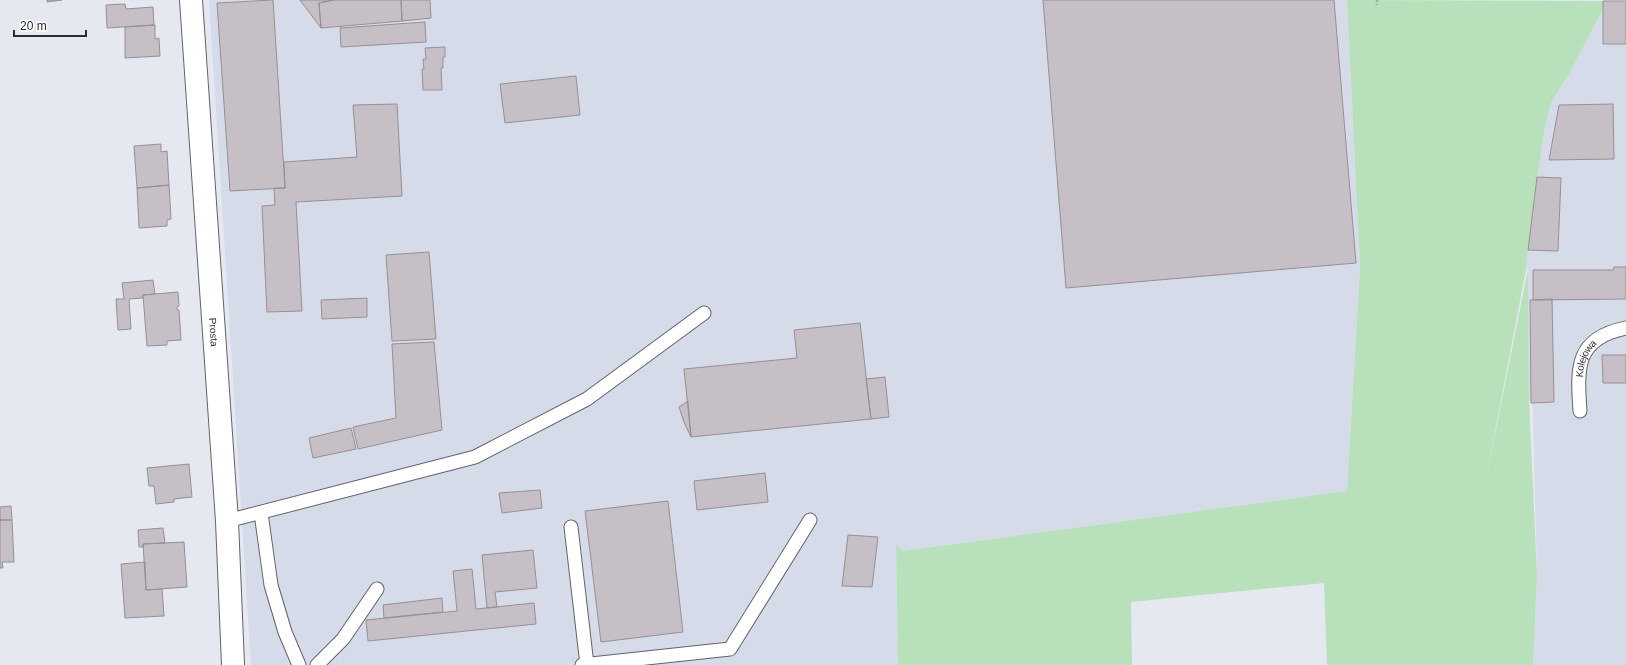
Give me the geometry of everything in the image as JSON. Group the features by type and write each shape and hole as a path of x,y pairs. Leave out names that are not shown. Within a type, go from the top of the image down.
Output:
{"main road":[{"name":"Prosta","path":"191,0 227,522 233,665"}],"lane":[{"path":"227,522 475,458 587,399 704,313"},
{"name":"Kolejowa","path":"1580,411 1578,384 1580,361 1588,346 1603,335 1626,328"},
{"path":"261,513 271,586 285,632 299,665"},
{"path":"582,665 628,663 730,649 810,520"},
{"path":"571,527 587,665"},
{"path":"317,665 343,639 377,589"}],"path":[{"path":"1377,0 1377,5"}],"shaded area":[{"path":"209,0 1347,0 1360,267 1347,491 903,551 896,545 898,665 251,665"},
{"path":"1603,1 1626,1 1626,665 1533,665 1537,576 1533,408 1531,401 1529,401 1528,269 1526,269 1535,190 1546,121 1552,101 1569,74 1603,9"}],"green space":[{"path":"1347,0 1603,1 1603,9 1569,74 1552,101 1546,121 1535,190 1526,269 1485,484 1528,269 1529,401 1537,576 1533,665 1327,665 1324,583 1131,602 1132,665 898,665 896,545 903,551 1347,491 1360,267"}],"building":[{"path":"47,0 62,0 47,2"},
{"path":"273,0 285,188 230,191 217,3"},
{"path":"300,0 334,0 319,3 321,28"},
{"path":"334,0 401,0 402,21 321,28 319,3"},
{"path":"401,0 430,0 431,18 402,21"},
{"path":"1043,0 1334,0 1356,263 1066,288"},
{"path":"1603,1 1626,1 1626,44 1603,44"},
{"path":"125,4 126,9 153,7 154,25 107,28 106,5"},
{"path":"425,22 426,42 341,47 340,28"},
{"path":"155,25 155,39 159,38 160,56 125,58 125,27"},
{"path":"445,47 443,68 441,68 442,90 423,90 422,69 424,69 423,59 426,59 425,48"},
{"path":"576,76 580,115 505,123 500,84"},
{"path":"397,104 402,196 296,202 302,311 267,312 262,206 275,205 274,188 285,188 284,162 357,157 353,105"},
{"path":"1613,104 1614,159 1549,160 1559,105"},
{"path":"161,144 161,152 167,151 169,185 137,188 134,146"},
{"path":"1537,177 1561,178 1558,251 1528,250"},
{"path":"169,185 171,219 167,220 167,226 139,228 137,188"},
{"path":"429,252 436,339 392,341 386,255"},
{"path":"1614,267 1626,267 1626,299 1533,300 1533,270 1613,270"},
{"path":"153,280 155,294 143,295 143,298 129,299 131,329 118,330 116,299 124,299 122,283"},
{"path":"178,292 179,306 177,307 177,310 179,310 181,340 167,341 167,345 147,346 143,295"},
{"path":"367,298 367,317 322,319 321,300"},
{"path":"1552,299 1554,402 1531,403 1530,300"},
{"path":"860,323 871,419 691,437 684,369 797,358 794,330"},
{"path":"434,342 442,430 358,449 353,427 396,418 392,344"},
{"path":"1602,355 1626,355 1626,383 1603,383"},
{"path":"885,377 889,417 871,419 866,379"},
{"path":"688,401 691,437 679,407"},
{"path":"351,428 356,449 313,458 309,438"},
{"path":"189,464 192,497 174,499 174,502 156,504 154,486 149,486 147,468"},
{"path":"765,473 768,502 697,510 694,481"},
{"path":"540,490 542,508 502,513 499,493"},
{"path":"668,501 683,632 601,642 585,511"},
{"path":"11,506 12,520 0,520 0,507"},
{"path":"0,520 12,520 14,562 2,562 3,568 0,568"},
{"path":"163,528 165,543 143,544 144,547 139,547 138,530"},
{"path":"848,535 878,537 872,587 842,586"},
{"path":"184,542 187,587 146,590 143,544"},
{"path":"533,550 537,588 495,592 497,607 487,608 482,555"},
{"path":"145,562 146,590 162,589 164,616 125,618 121,564"},
{"path":"472,569 476,609 534,603 536,624 368,641 366,620 457,611 453,571"},
{"path":"442,598 443,612 384,618 383,605"}]}
